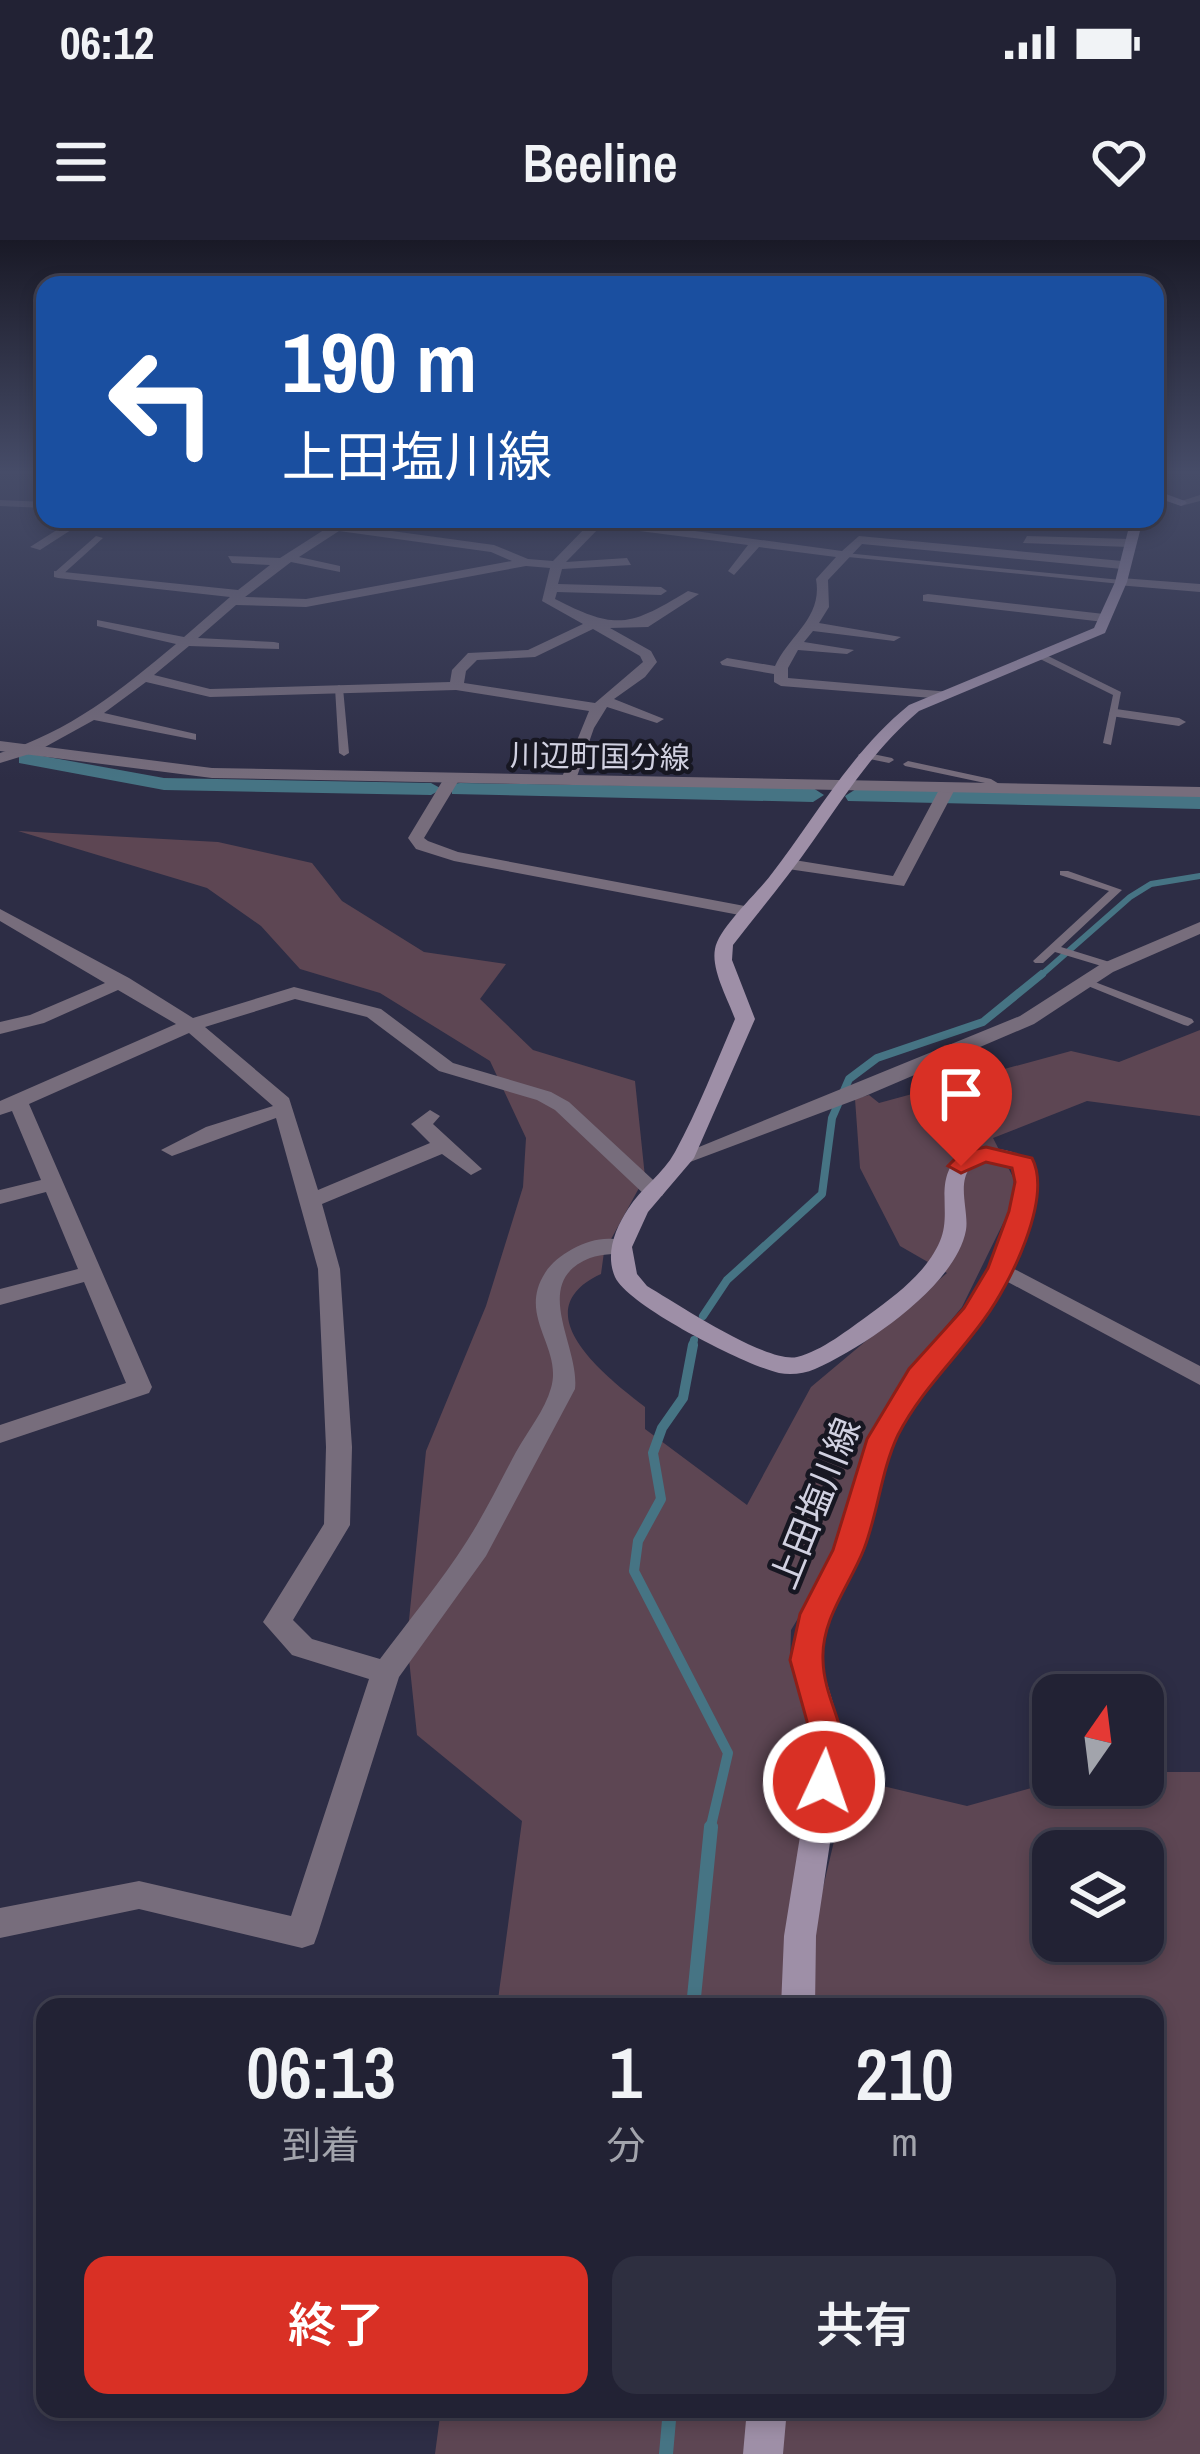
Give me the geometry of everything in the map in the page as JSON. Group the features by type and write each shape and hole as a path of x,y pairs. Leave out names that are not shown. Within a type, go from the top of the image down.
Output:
{"main road":[{"path":"621,1247 638,1210 683,1158 745,1019 723,960 724,944 788,864 862,754 914,708 1100,630 1122,573"},
{"name":"上田塩川線","path":"621,1247 626,1276 639,1291 737,1348 783,1366 802,1365 907,1297 938,1267 955,1234 954,1178 970,1157 998,1155 1023,1163 1028,1182 1001,1268 974,1313 919,1376 882,1439 848,1550 809,1636 806,1660 830,1743 800,1936 798,1998"},
{"path":"763,2454 766,2418"}],"street":[{"path":"0,758 31,752 143,677 269,573"},
{"path":"58,574 306,603 465,573"},
{"path":"555,573 548,601 646,654 650,662 587,723 568,782"},
{"path":"828,573 822,579 825,598 809,626 785,650 781,682 945,695"},
{"path":"1121,582 1200,588"},
{"path":"552,588 662,591"},
{"path":"630,604 640,590"},
{"path":"456,686 459,670 473,656 530,654 593,624 643,624 694,594"},
{"path":"928,598 1104,618"},
{"path":"103,623 187,642 274,646"},
{"path":"809,626 894,637"},
{"path":"792,645 847,650"},
{"path":"728,662 780,671"},
{"path":"143,677 210,693 456,686 603,704 657,719"},
{"path":"259,710 278,691"},
{"path":"1116,713 1179,722"},
{"path":"87,714 191,737"},
{"name":"川辺町国分線","path":"0,746 173,771 1200,792"},
{"path":"451,780 416,838 422,845 454,856 750,912"},
{"path":"788,864 898,882 947,789"},
{"path":"0,914 191,1025 282,1102 329,1269 339,1447 337,1525 277,1622 302,1647 386,1673"},
{"path":"683,1158 856,1093 1027,1020 1112,966 1200,927"},
{"path":"0,1028 37,1019 122,982"},
{"path":"0,1434 140,1387 52,1184 10,1106 191,1025 280,994 361,1008 388,1022 446,1067 522,1086 562,1106 654,1191"},
{"path":"172,1150 213,1131 284,1109"},
{"path":"430,1116 421,1124 471,1168"},
{"path":"310,1201 444,1144"},
{"path":"0,1197 52,1184"},
{"path":"0,1923 140,1895 302,1933 386,1673 476,1549 563,1389 567,1367 549,1324 547,1301 556,1271 581,1250 596,1245 621,1247"},
{"path":"1001,1268 1200,1377"},
{"path":"0,1298 89,1273"}],"lane":[{"path":"1033,573 1121,582"},
{"path":"1042,656 1118,694 1108,743"},
{"path":"339,688 344,753"},
{"path":"862,754 889,760"},
{"path":"908,764 1004,790"},
{"path":"1039,961 1117,890 1064,873"},
{"path":"1054,948 1112,966"},
{"path":"1088,982 1188,1022"}],"shaded area":[{"path":"18,831 218,842 312,863 342,901 424,952 506,964 480,999 533,1050 635,1081 645,1177 604,1252 601,1274 578,1289 569,1306 569,1324 593,1361 645,1407 645,1429 747,1505 811,1387 947,1273 900,1246 860,1168 855,1099 869,1095 879,1103 1071,1051 1119,1062 1200,1030 1200,1116 1087,1101 993,1138 1014,1179 1011,1207 962,1307 909,1371 873,1437 841,1547 791,1630 790,1665 820,1742 788,1998 498,1998 522,1821 417,1735 407,1640 426,1451 486,1306 523,1187 526,1138 490,1061 380,993 300,969 261,926 207,888"},
{"path":"1164,1772 1200,1772 1200,2454 782,2454 785,2418 1164,2418 1164,1998 813,1998 812,1934 849,1778 967,1806 1032,1788 1032,1806 1164,1806"},
{"path":"440,2418 747,2418 744,2454 435,2454"}],"waterway":[{"path":"26,759 164,784 431,789"},
{"path":"460,789 813,795"},
{"path":"856,796 1200,802"},
{"path":"1039,977 1130,897 1151,884 1200,876"},
{"path":"703,1316 727,1280 822,1194 832,1118 849,1079 877,1058 983,1022 1042,974"},
{"path":"692,1348 694,1340"},
{"path":"693,1345 683,1398 662,1428 653,1453 661,1499 638,1541 634,1571 728,1753 710,1830"},
{"path":"694,1998 711,1827"},
{"path":"666,2454 669,2418"}],"route":[{"path":"824,1782 830,1743 806,1660 816,1614 848,1550 882,1439 919,1376 974,1313 1001,1268 1028,1182 1023,1163 998,1155 970,1157 961,1166"}]}
